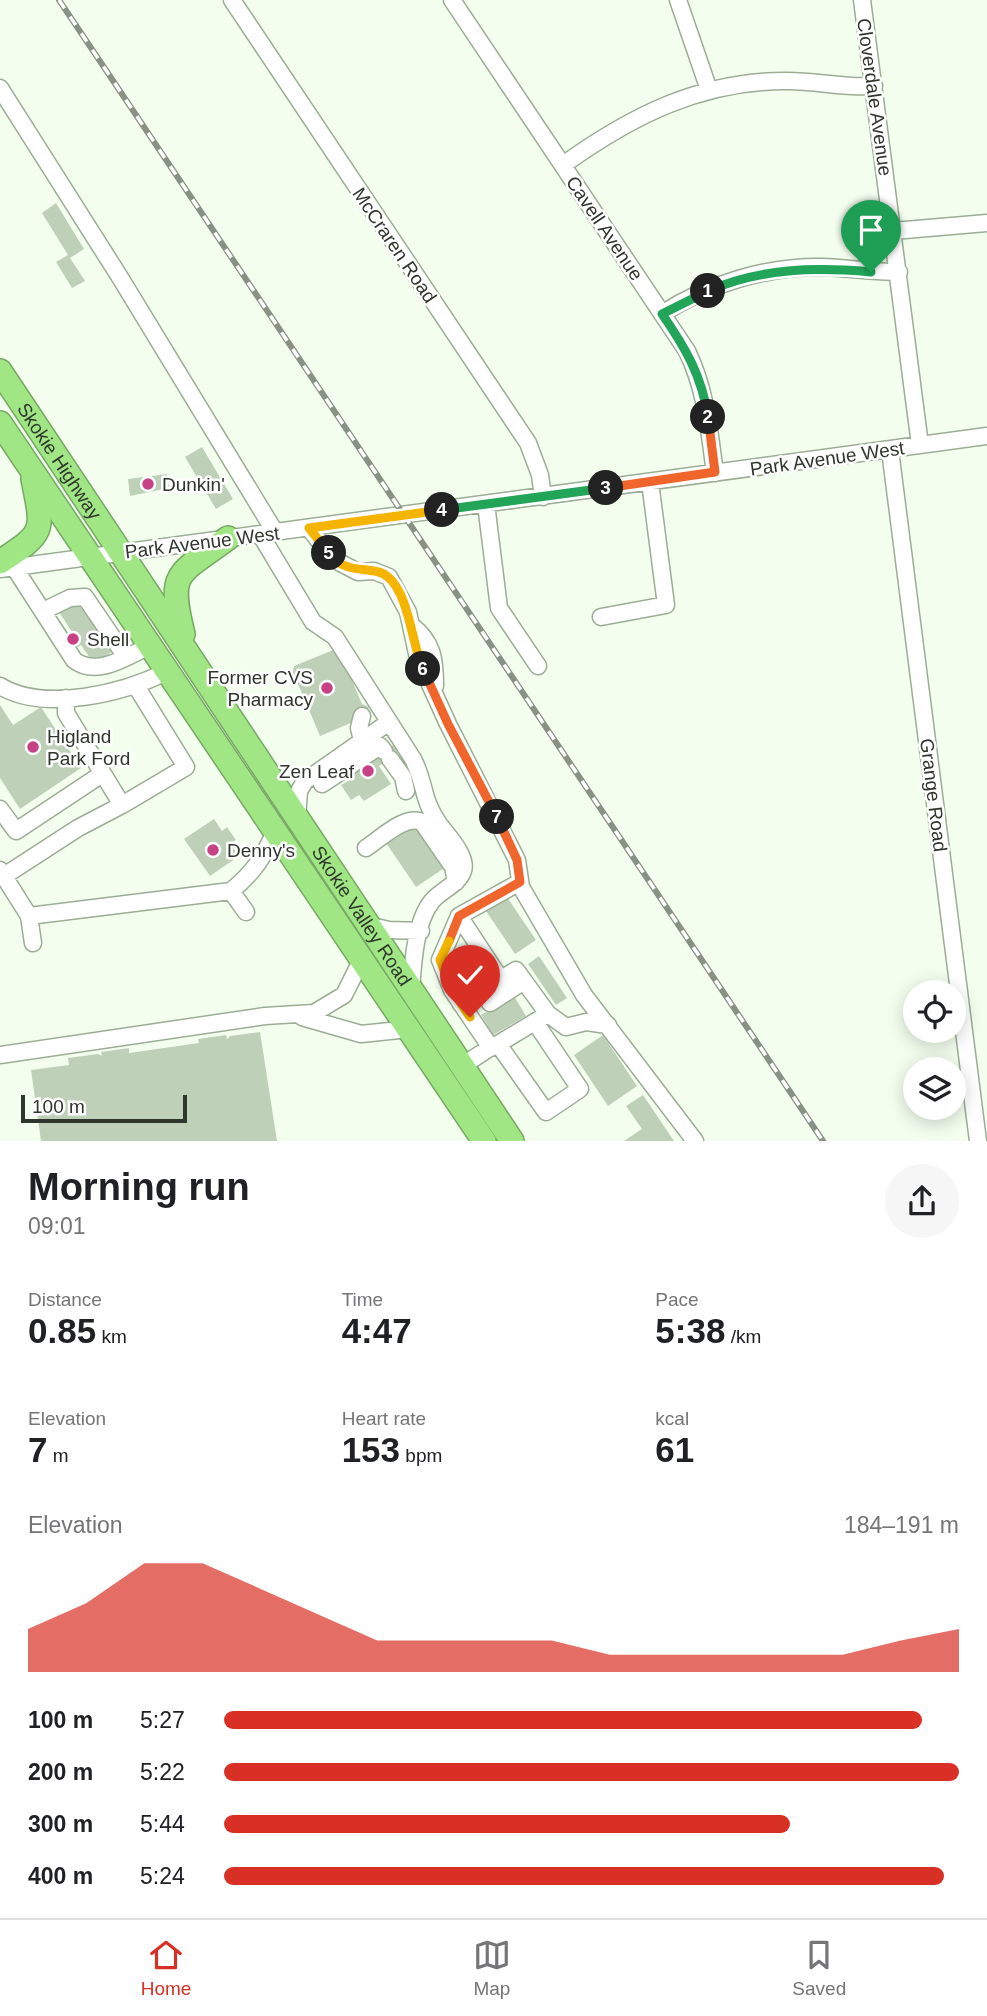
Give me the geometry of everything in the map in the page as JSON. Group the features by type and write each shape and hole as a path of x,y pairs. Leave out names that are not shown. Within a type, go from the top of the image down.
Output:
{"highway":[{"name":"Skokie Highway","path":"0,372 121,552"},
{"name":"Skokie Highway","path":"0,423 91,556"},
{"path":"5,566 33,540 39,526 40,513 30,466"},
{"path":"187,651 175,598 178,579 184,570 228,538"},
{"name":"Skokie Valley Road","path":"121,552 512,1141"},
{"name":"Skokie Valley Road","path":"91,556 484,1141"}],"street":[{"name":"McCraren Road","path":"232,0 528,443 540,475 543,497"},
{"name":"Cavell Avenue","path":"452,0 687,351 700,378 715,472"},
{"path":"678,0 709,90"},
{"name":"Cloverdale Avenue","path":"862,0 920,445"},
{"path":"563,166 642,114 709,90 734,84 789,81 874,86"},
{"path":"0,88 129,290 318,626 335,637 366,705 389,722 421,774 428,808 463,859 464,869 456,882 433,899 425,912 413,964 411,990"},
{"path":"893,231 987,223"},
{"path":"662,314 712,289 777,271 823,267 899,272"},
{"name":"Park Avenue West","path":"5,566 309,528 987,436"},
{"name":"Grange Road","path":"890,450 978,1141"},
{"path":"601,617 666,605 650,482"},
{"path":"486,504 499,608 538,666"},
{"path":"309,528 333,559 358,572 374,571 389,577 408,612 418,658 435,696 517,860 520,882 584,995 695,1141"},
{"path":"5,566 43,611 74,660 82,667 102,667 151,645"},
{"path":"43,611 79,596 89,601 126,657"},
{"path":"98,614 119,599"},
{"path":"0,686 12,693 66,698 120,691 168,671"},
{"path":"33,943 29,916 2,873 186,768 136,686"},
{"path":"66,698 66,713 122,805"},
{"path":"362,740 359,728 366,705"},
{"path":"297,818 299,791 305,781 389,722"},
{"path":"323,784 380,746 403,778 406,791"},
{"path":"0,809 16,831 102,774"},
{"path":"366,848 408,821 416,819 422,822 453,867 456,882"},
{"path":"29,916 231,891 250,876 264,857 275,831"},
{"path":"475,1009 501,980 516,970 524,981 566,1068 580,1089 546,1112 487,1042 475,1009 452,990 440,960 459,916 520,882"},
{"path":"231,891 246,912"},
{"path":"459,916 501,980"},
{"path":"367,925 389,930 421,931"},
{"path":"0,1055 265,1016 314,1013 344,995 362,959"},
{"path":"475,1009 524,981"},
{"path":"294,1016 361,1034 409,1030"},
{"path":"542,1018 566,1027 586,1022 608,1026"},
{"path":"462,1066 542,1018"},
{"path":"566,1027 566,1068"}],"building":[{"path":"56,203 84,249 70,258 85,281 72,288 56,262 68,255 42,213"},
{"path":"202,447 233,499 216,509 185,457"},
{"name":"Dunkin'","path":"167,474 169,488 130,496 128,479"},
{"name":"Shell","path":"79,599 113,651 94,664 81,645 75,649 66,635 72,632 59,612"},
{"name":"Former CVS Pharmacy","path":"338,648 362,704 369,707 365,717 320,736 293,672 294,666"},
{"name":"Higland Park Ford","path":"0,705 13,725 41,707 81,768 20,809 0,778"},
{"name":"Zen Leaf","path":"393,745 398,753 379,766 391,784 364,801 359,795 351,800 341,785 350,780 348,776"},
{"name":"Denny's","path":"214,819 222,831 227,827 236,840 230,844 239,856 210,876 184,839"},
{"path":"413,824 443,869 416,887 386,843"},
{"path":"507,897 536,940 515,954 486,911"},
{"path":"539,956 567,998 556,1005 528,964"},
{"path":"514,996 526,1016 493,1035 481,1015"},
{"path":"260,1032 277,1141 41,1141 31,1070 69,1065 68,1058 98,1054 102,1056 101,1052 129,1048 129,1053 199,1043 198,1039 226,1035 227,1039 230,1036"},
{"path":"603,1035 637,1086 608,1106 574,1055"},
{"path":"643,1095 674,1141 624,1141 642,1129 626,1106"}],"railway":[{"path":"59,0 823,1141"}],"place":[{"name":"Dunkin'","path":"148,484"},
{"name":"Shell","path":"73,639"},
{"name":"Former CVS Pharmacy","path":"327,688"},
{"name":"Higland Park Ford","path":"33,747"},
{"name":"Zen Leaf","path":"368,771"},
{"name":"Denny's","path":"213,850"}],"route":[{"path":"470,1017 452,990 440,960 459,916 520,882 517,860 484,790 448,724 418,658 408,612 389,577 374,571 358,572 333,559 309,528 715,472 700,378 687,351 662,314 712,289 760,274 823,267 871,272"}]}
